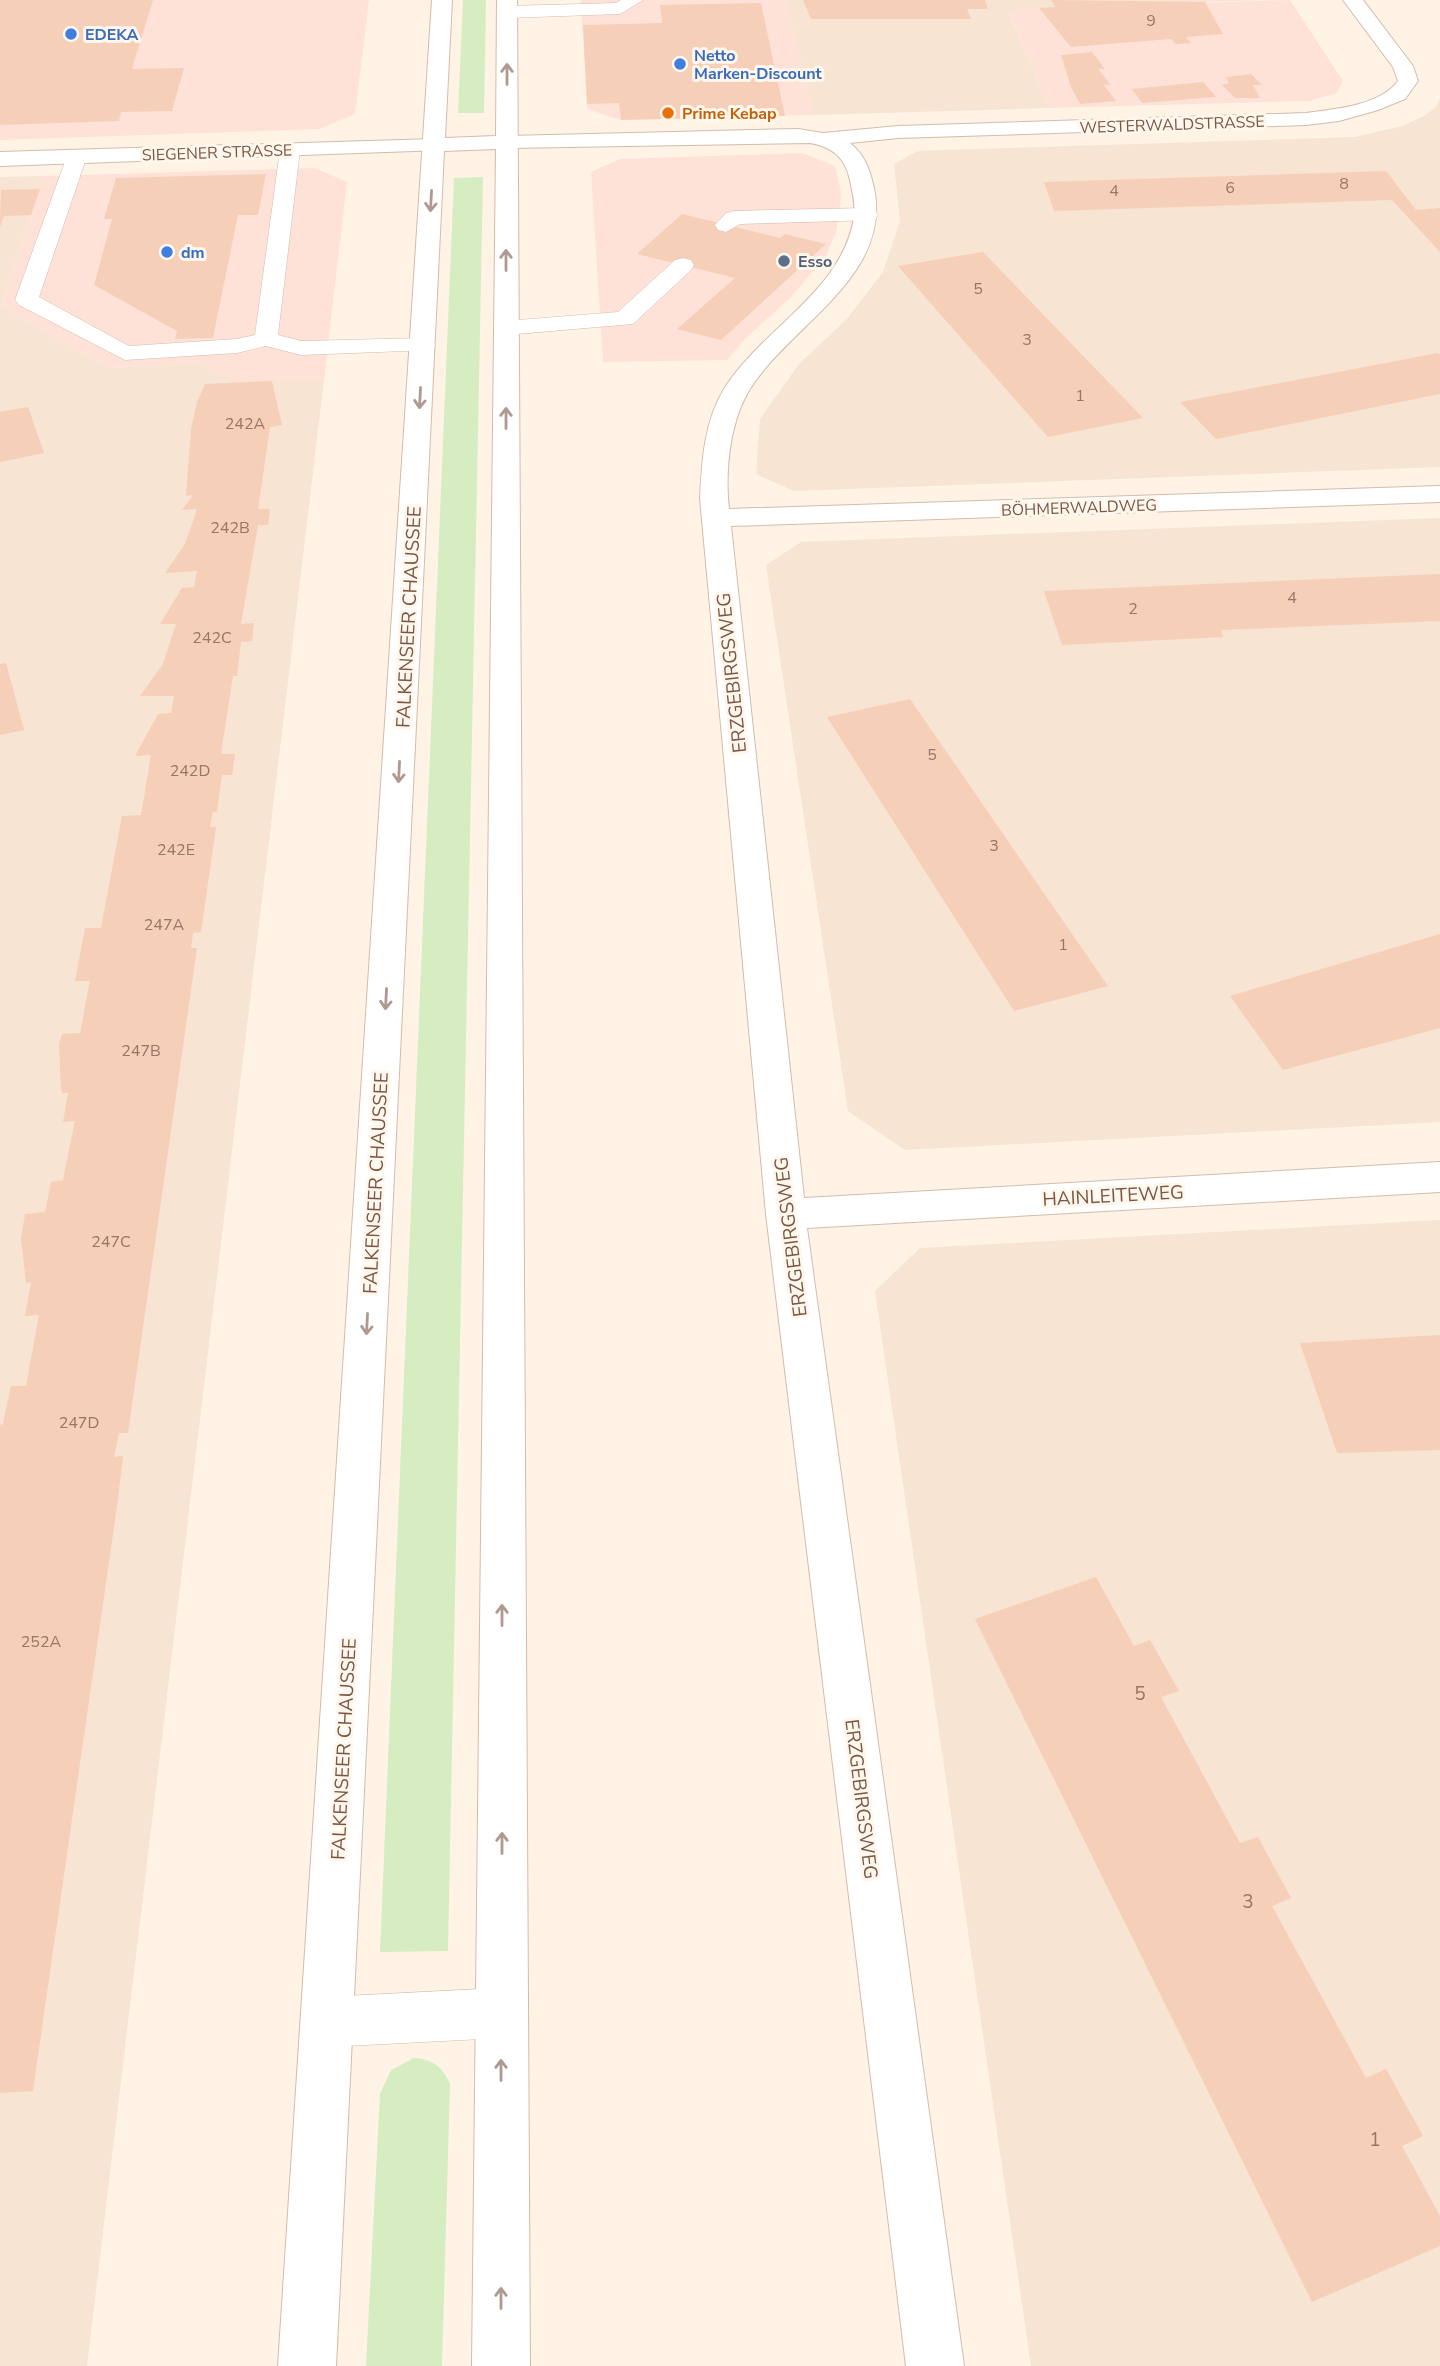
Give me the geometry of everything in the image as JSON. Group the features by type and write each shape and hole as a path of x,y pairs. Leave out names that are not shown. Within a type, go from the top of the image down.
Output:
{"main road":[{"name":"FALKENSEER CHAUSSEE","path":"307,2366 442,0"},
{"name":"WESTERWALDSTRASSE","path":"506,142 798,135 827,138 898,132 1306,119 1339,115 1398,95 1408,80 1403,66 1353,0"},
{"path":"501,2366 507,6"},
{"name":"WESTERWALDSTRASSE","path":"827,138 853,154"},
{"name":"SIEGENER STRASSE","path":"0,159 506,142"},
{"name":"ERZGEBIRGSWEG","path":"853,154 861,176 867,215 857,249 834,283 769,348 736,391 717,440 714,498 786,1214 935,2366"},
{"name":"BÖHMERWALDWEG","path":"718,518 1440,494"},
{"name":"HAINLEITEWEG","path":"786,1214 1440,1177"}],"lane":[{"path":"507,6 620,8 634,0"},
{"path":"266,339 290,150"},
{"path":"76,156 27,300 125,352 237,346 266,339 301,348 423,345"},
{"path":"726,225 734,218 867,215"},
{"path":"506,328 625,319 683,265"},
{"path":"327,2022 501,2013"}],"shaded area":[{"path":"0,0 369,0 355,114 319,129 0,140"},
{"name":"Netto Marken-Discount","path":"581,0 785,0 813,115 621,120 587,109"},
{"path":"785,0 1264,0 1055,7 1009,12 1049,108 813,115"},
{"path":"1290,0 1343,81 1337,93 1309,101 1049,108 1009,11 1055,7"},
{"path":"1440,99 1440,467 794,491 756,474 760,419 799,364 846,320 883,272 900,221 894,164 918,151 1355,137 1403,126 1424,116 1436,107"},
{"path":"803,153 835,166 841,192 840,211 836,232 826,256 791,297 746,338 727,360 603,362 591,172 620,159"},
{"path":"315,168 347,182 324,380 239,380 200,363 108,368 1,306 44,176"},
{"path":"44,176 1,306 108,368 201,363 239,380 324,380 87,2366 0,2366 0,177"},
{"path":"1440,518 1440,1122 905,1150 848,1111 766,565 801,542"},
{"path":"1440,1220 1440,2366 1031,2366 875,1291 920,1248"}],"green space":[{"path":"463,0 486,0 484,113 458,113"},
{"path":"483,177 448,1951 380,1952 454,178"},
{"path":"414,2058 436,2065 444,2072 450,2084 442,2366 366,2366 380,2094 391,2070"}],"building":[{"name":"EDEKA","path":"0,0 153,0 132,69 184,68 172,111 121,112 119,121 0,125"},
{"path":"803,0 985,0 988,9 967,9 971,19 811,19"},
{"path":"1051,0 1205,2 1223,34 1186,37 1191,43 1176,44 1171,39 1071,47 1039,8 1055,7"},
{"name":"Netto Marken-Discount","path":"761,3 785,116 621,120 619,103 587,104 583,25 662,23 660,5"},
{"path":"1092,52 1105,69 1098,69 1111,85 1104,85 1116,101 1080,104 1071,87 1061,55"},
{"path":"1251,74 1262,85 1253,85 1260,98 1235,98 1222,85 1229,83 1226,77"},
{"path":"1203,82 1216,97 1142,103 1132,89"},
{"path":"1386,171 1416,210 1440,208 1440,252 1392,200 1054,211 1044,182"},
{"name":"dm","path":"266,174 258,215 238,215 213,338 175,339 177,331 94,285 112,219 104,219 116,178"},
{"path":"40,189 31,215 4,216 0,227 1,190"},
{"path":"682,214 780,238 785,234 826,244 721,340 677,329 735,278 637,254"},
{"path":"983,252 1143,418 1048,437 898,266"},
{"path":"1438,353 1440,394 1216,439 1180,402"},
{"path":"272,381 282,425 270,427 258,509 270,509 268,525 258,525 241,624 254,623 252,641 241,642 237,676 233,676 221,754 235,754 232,775 222,775 217,812 213,812 210,827 216,827 201,932 193,933 191,948 197,948 128,1433 119,1433 114,1457 123,1456 118,1499 33,2091 0,2093 0,1425 3,1424 11,1386 26,1386 39,1315 25,1316 31,1282 26,1283 21,1239 25,1214 45,1212 51,1182 63,1180 75,1121 63,1122 68,1093 62,1093 61,1089 59,1045 62,1034 80,1033 90,981 75,981 85,928 101,928 122,816 141,815 151,755 135,756 158,714 171,713 174,696 140,696 163,664 176,624 160,624 182,588 194,587 197,571 165,573 185,544 197,509 182,510 193,495 186,496 191,429 197,402 205,384"},
{"path":"28,407 44,453 0,462 0,412"},
{"path":"1440,574 1440,621 1221,630 1223,637 1062,645 1044,591"},
{"path":"6,663 24,730 0,735 0,664"},
{"path":"910,699 1108,986 1014,1011 827,717"},
{"path":"1440,934 1440,1028 1283,1070 1230,996"},
{"path":"1440,1335 1440,1450 1337,1453 1300,1343"},
{"path":"1096,1577 1134,1646 1150,1640 1179,1691 1161,1697 1240,1843 1258,1837 1291,1898 1272,1906 1366,2078 1386,2069 1423,2136 1402,2146 1440,2216 1440,2246 1312,2302 975,1619"}],"place":[{"name":"EDEKA","path":"71,34"},
{"name":"Netto Marken-Discount","path":"680,64"},
{"name":"Prime Kebap","path":"668,113"},
{"name":"dm","path":"167,252"},
{"name":"Esso","path":"784,261"}]}
